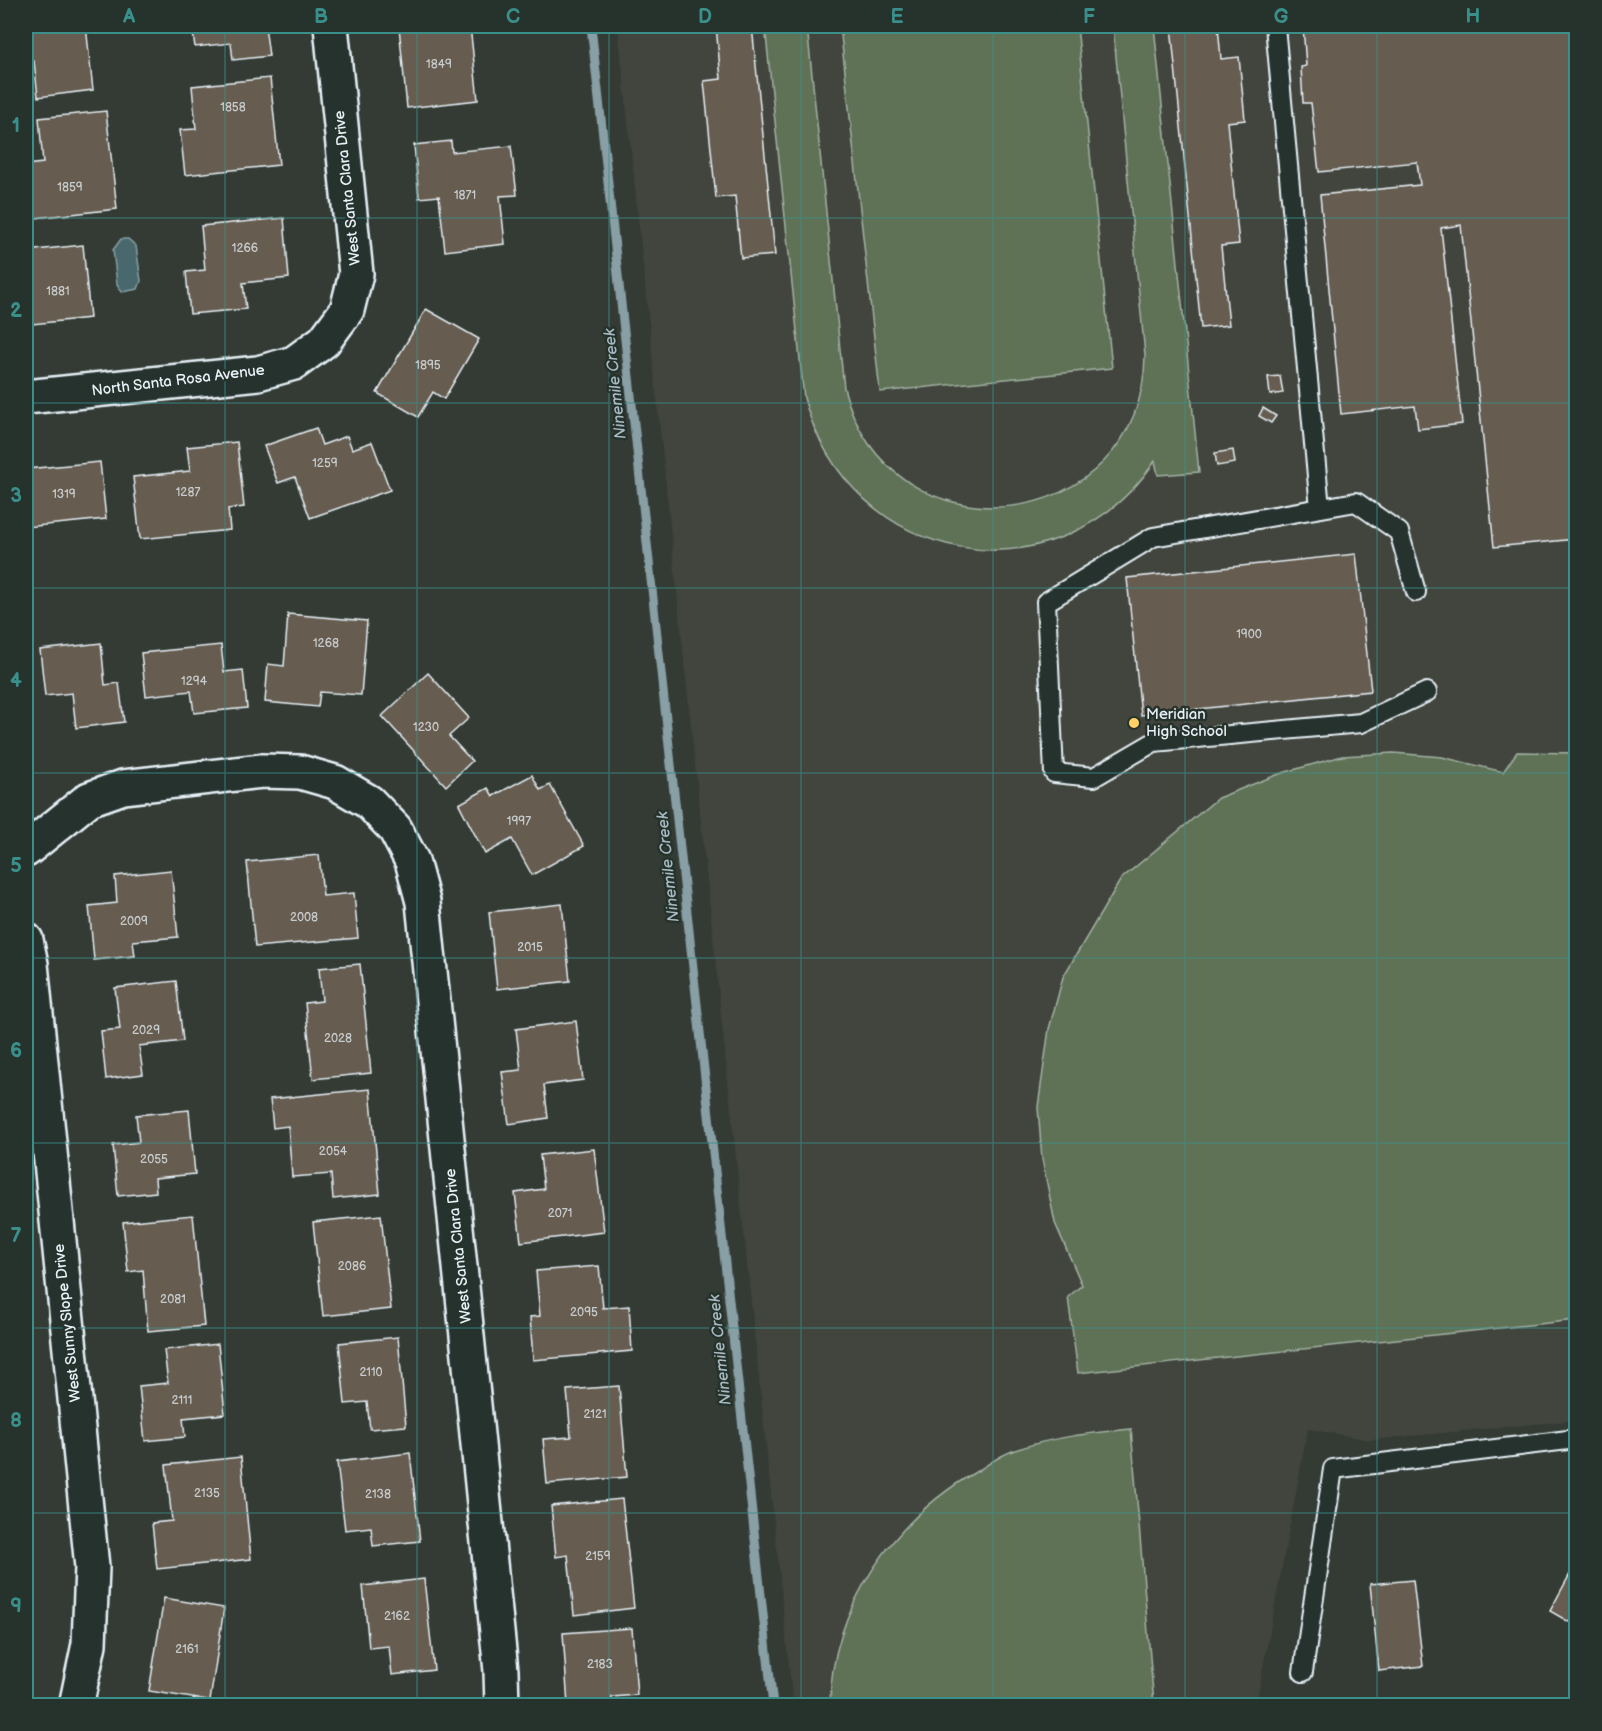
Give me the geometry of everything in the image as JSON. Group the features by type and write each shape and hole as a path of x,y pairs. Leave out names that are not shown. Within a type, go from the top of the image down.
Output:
{"street":[{"name":"West Santa Clara Drive","path":"324,342 346,310 356,274 331,26"},
{"name":"North Santa Rosa Avenue","path":"26,396 258,373 294,363 324,342"},
{"name":"West Santa Clara Drive","path":"26,850 89,800 123,787 262,771 300,772 335,782 369,802 395,829 412,861 423,902 501,1671 502,1706"},
{"name":"West Sunny Slope Drive","path":"26,940 31,964 92,1567 89,1644 76,1706"}],"lane":[{"path":"1275,26 1320,508"},
{"path":"1416,592 1399,532 1356,502 1153,537 1046,602 1054,773 1094,777 1154,742 1361,723 1427,692"},
{"path":"1303,1672 1333,1469 1576,1438"}],"shaded area":[{"name":"Meridian High School","path":"618,26 1576,26 1576,1420 1370,1440 1308,1429 1256,1705 793,1705"}],"green space":[{"path":"765,26 807,26 844,388 870,445 910,483 958,503 1011,506 1061,492 1103,462 1133,416 1145,355 1113,26 1154,26 1199,472 1158,475 1155,461 1113,507 1065,536 1013,549 960,547 909,530 864,499 828,455 804,398"},
{"path":"840,26 1077,26 1112,368 880,392"},
{"path":"1517,752 1576,753 1576,1320 1078,1373 1068,1297 1082,1285 1055,1223 1042,1159 1038,1107 1049,1029 1063,977 1121,879 1218,798 1279,774 1342,756 1393,753 1442,757 1503,772"},
{"path":"1131,1429 1154,1705 830,1705 833,1669 842,1634 855,1600 873,1568 895,1539 920,1513 949,1490 1010,1452 1057,1439"}],"water":[{"path":"121,239 128,239 136,246 141,281 138,289 122,292 117,284 113,250"}],"building":[{"path":"26,26 86,26 93,90 38,97 34,61 26,62"},
{"path":"192,26 265,26 269,56 233,60 231,43 195,47"},
{"path":"470,26 478,100 407,108 399,27"},
{"path":"716,26 752,26 775,255 741,258 735,196 716,198 704,81 721,79"},
{"path":"1171,26 1218,26 1221,59 1239,57 1245,120 1227,122 1239,244 1221,246 1229,325 1201,328"},
{"path":"1303,26 1576,26 1576,539 1494,547 1461,225 1441,228 1462,424 1418,429 1415,406 1341,414 1320,195 1420,185 1417,162 1319,172 1311,103 1303,103 1301,67 1306,66"},
{"path":"270,78 279,165 185,175 180,130 196,129 192,86"},
{"path":"106,111 117,209 26,219 26,165 43,163 39,118"},
{"path":"451,141 452,152 511,146 517,195 500,196 505,244 445,251 439,196 419,198 414,145"},
{"path":"284,218 289,278 243,283 246,309 190,314 186,272 205,270 201,226"},
{"path":"83,245 90,318 32,324 26,251"},
{"path":"426,309 479,339 444,399 433,392 418,417 377,393"},
{"path":"1280,376 1283,393 1270,395 1268,377"},
{"path":"1263,408 1276,416 1271,423 1259,416"},
{"path":"316,428 322,445 347,436 352,449 372,442 390,490 310,518 295,477 278,483 264,446"},
{"path":"237,442 244,507 228,509 230,530 140,539 133,477 190,471 187,447"},
{"path":"1233,450 1235,463 1217,466 1215,453"},
{"path":"100,462 106,519 26,527 26,469"},
{"path":"1356,554 1371,691 1141,715 1127,578"},
{"path":"288,614 367,621 361,695 320,692 318,707 265,702 268,664 284,666"},
{"path":"101,643 105,685 119,683 124,722 76,728 72,693 45,696 40,650"},
{"path":"221,645 224,672 243,670 247,708 194,713 191,691 146,696 141,653"},
{"path":"428,673 469,718 449,736 472,761 446,786 382,716"},
{"path":"532,775 540,790 550,785 584,846 532,875 512,839 485,854 459,804 488,788 493,796"},
{"path":"319,855 323,896 354,893 358,938 255,947 247,862"},
{"path":"171,870 178,937 133,941 135,956 94,960 89,906 117,903 115,876"},
{"path":"562,904 570,981 497,989 489,912"},
{"path":"360,964 371,1073 313,1079 305,1003 322,1001 319,968"},
{"path":"176,981 183,1041 139,1046 143,1074 106,1079 101,1031 120,1029 115,988"},
{"path":"576,1021 583,1080 544,1085 548,1118 509,1124 502,1072 521,1070 516,1029"},
{"path":"370,1089 380,1194 333,1199 331,1174 292,1177 288,1126 273,1128 270,1099"},
{"path":"189,1110 195,1174 155,1178 156,1192 118,1196 113,1145 139,1142 136,1115"},
{"path":"594,1149 604,1232 521,1242 515,1193 544,1189 540,1155"},
{"path":"193,1215 204,1326 148,1331 143,1270 128,1272 123,1222"},
{"path":"381,1215 391,1309 323,1316 313,1222"},
{"path":"599,1266 603,1308 629,1306 632,1351 533,1360 530,1317 540,1316 536,1271"},
{"path":"398,1337 406,1426 370,1429 367,1402 345,1404 339,1343"},
{"path":"218,1344 225,1414 183,1418 185,1437 145,1441 139,1386 168,1383 164,1350"},
{"path":"619,1386 627,1477 547,1484 543,1439 571,1437 567,1390"},
{"path":"410,1453 420,1541 373,1546 371,1527 345,1530 337,1462"},
{"path":"241,1457 251,1559 157,1569 152,1523 172,1521 166,1465"},
{"path":"622,1499 634,1608 574,1615 568,1555 556,1557 551,1506"},
{"path":"1576,1563 1576,1626 1550,1611"},
{"path":"424,1579 434,1670 392,1675 389,1646 369,1648 363,1586"},
{"path":"1413,1580 1423,1666 1379,1671 1370,1584"},
{"path":"164,1598 224,1608 210,1701 149,1691"},
{"path":"632,1628 637,1695 612,1697 612,1706 568,1706 563,1633"},
{"path":"347,1699 378,1706 346,1706"}],"waterway":[{"name":"Ninemile Creek","path":"591,26 773,1706"}],"place":[{"name":"Meridian High School","path":"1134,723"}]}
